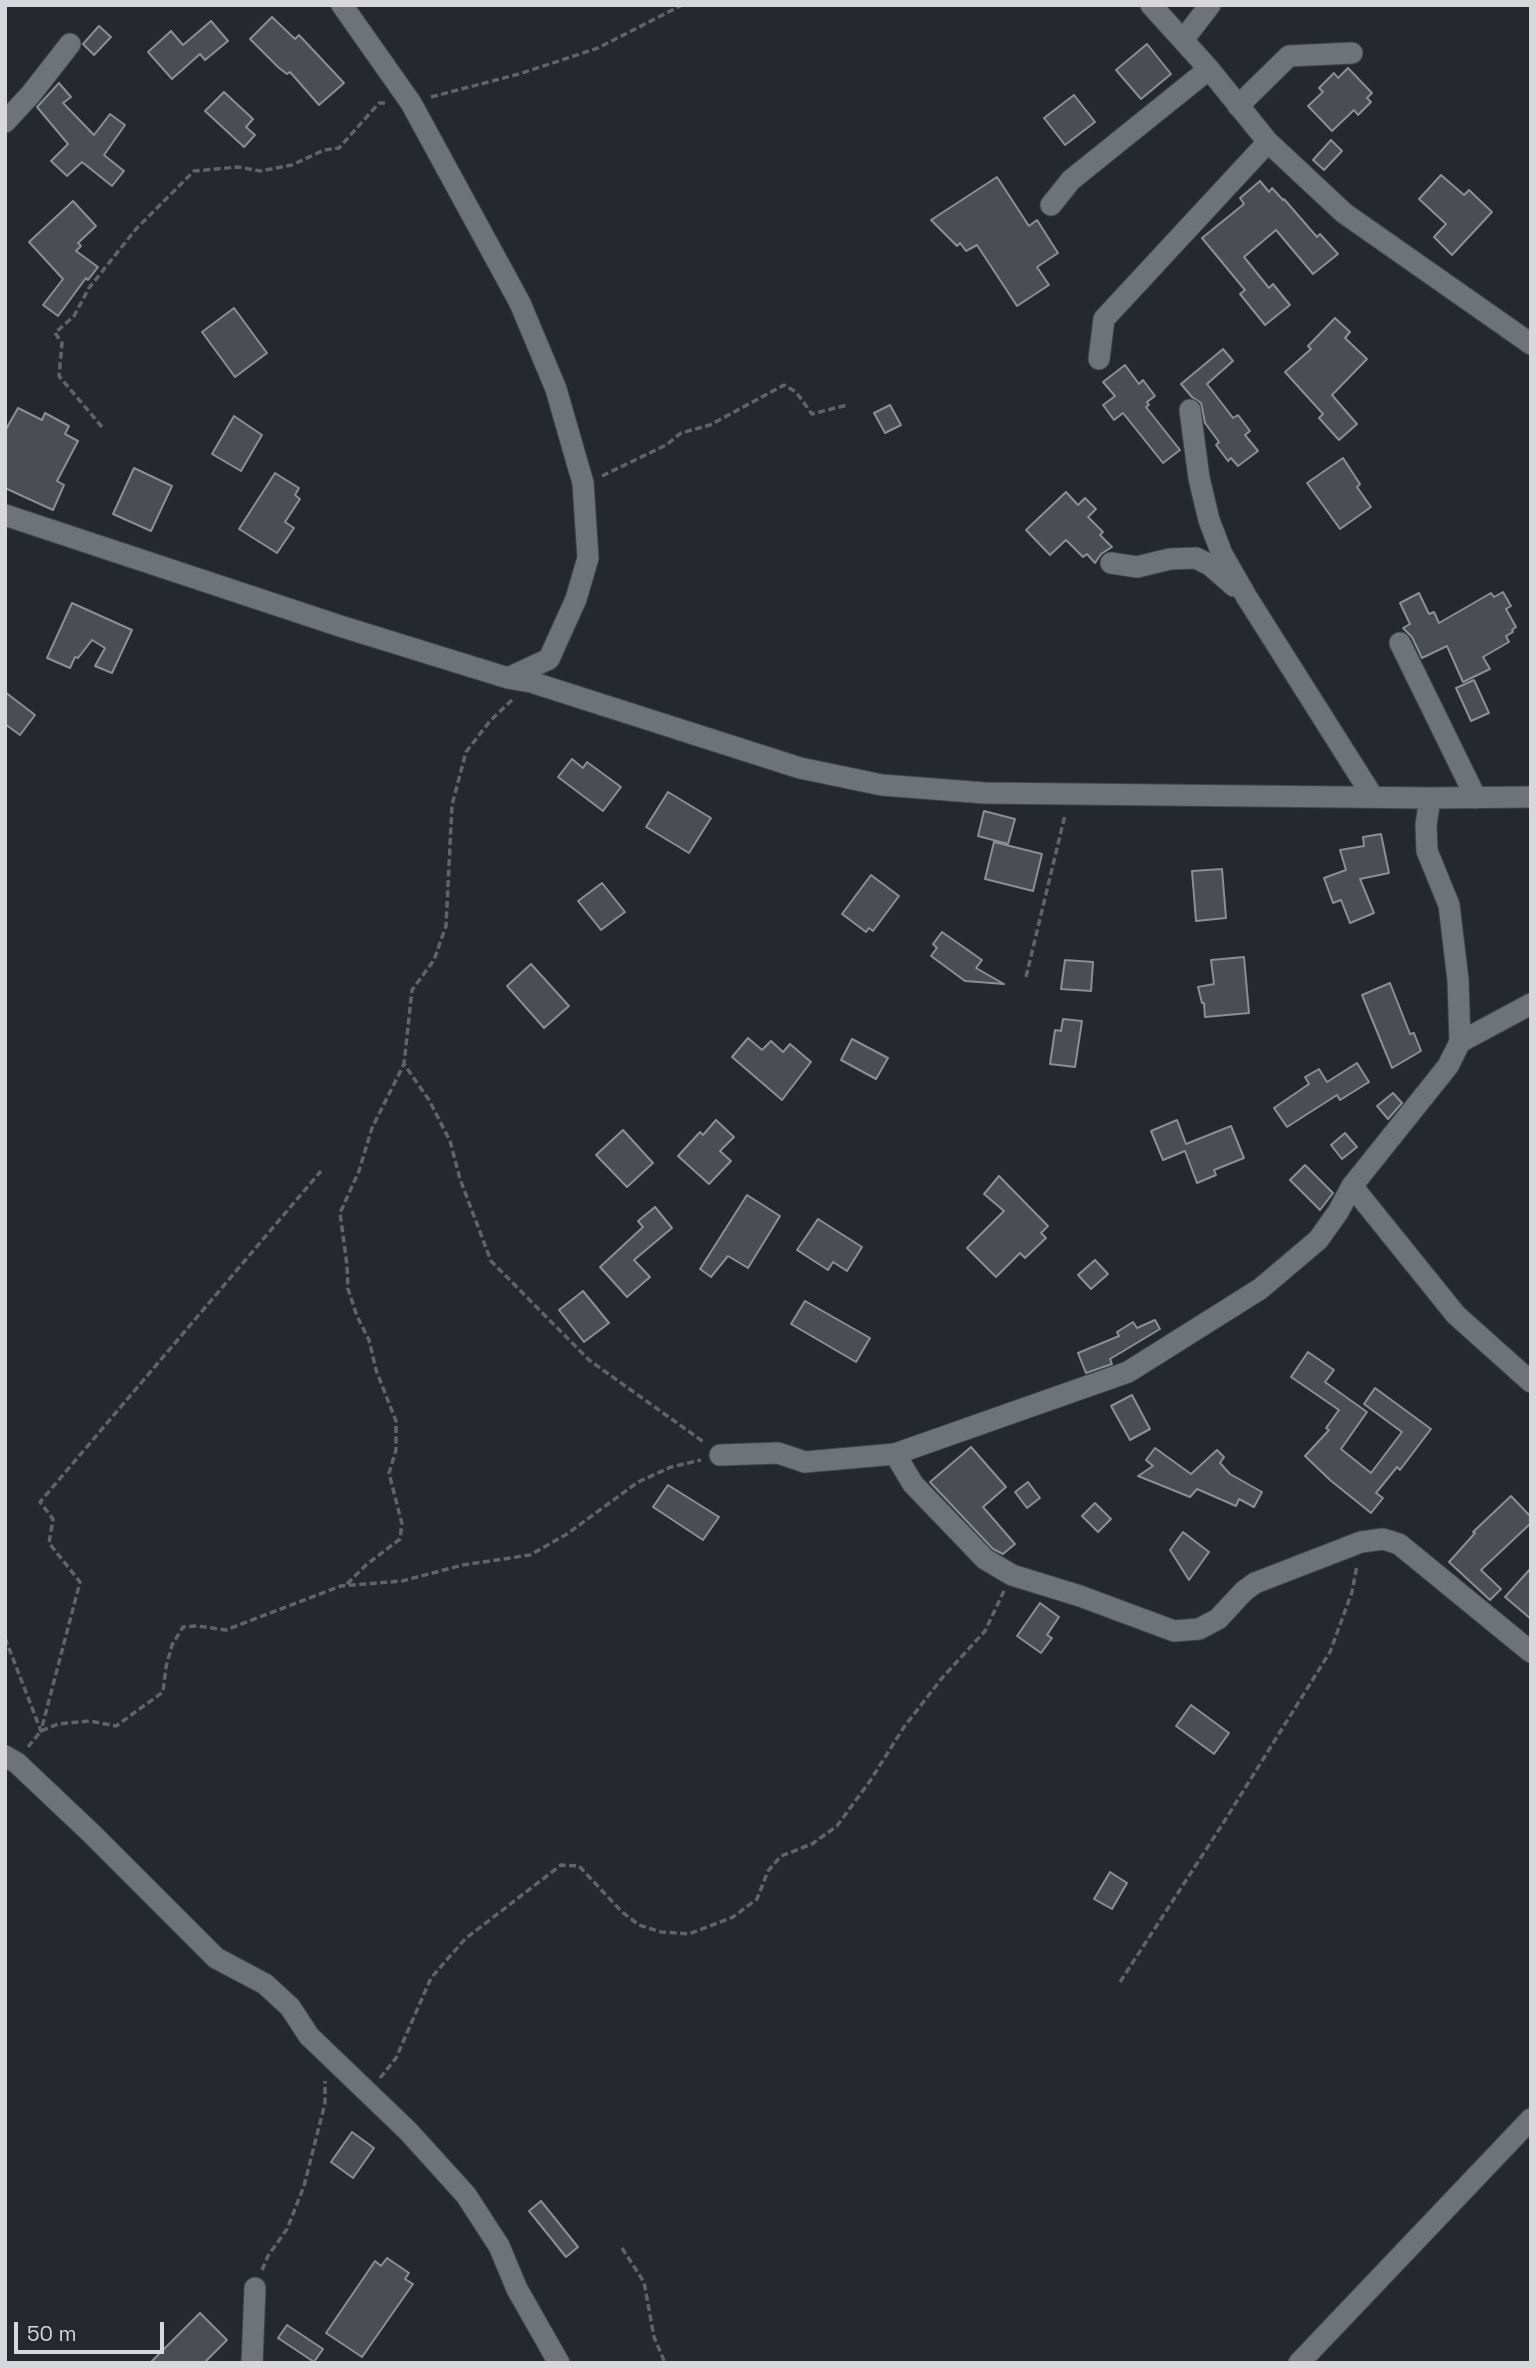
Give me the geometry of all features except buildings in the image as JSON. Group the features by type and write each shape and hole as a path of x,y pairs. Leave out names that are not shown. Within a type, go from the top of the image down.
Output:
{"street":[{"path":"342,5 411,103 520,303 555,389 583,483 588,558 576,599 549,659 508,678"},
{"path":"1151,5 1209,69 1268,142 1344,213 1531,344"},
{"path":"1183,40 1210,5"},
{"path":"5,122 70,44"},
{"path":"1238,106 1289,56 1353,53"},
{"path":"1051,205 1071,180 1209,69"},
{"path":"1099,359 1104,319 1268,142"},
{"path":"1191,410 1199,478 1209,520 1222,554 1373,797"},
{"path":"5,515 340,626 508,678 531,682 800,768 882,785 985,793 1430,799 1531,797"},
{"path":"1111,563 1137,567 1170,559 1196,558 1210,565 1246,596"},
{"path":"1400,643 1476,798"},
{"path":"720,1455 778,1453 805,1462 895,1454 1084,1389 1128,1372 1260,1289 1318,1240 1352,1186 1448,1066 1460,1042 1458,980 1450,905 1427,851 1426,825 1430,799"},
{"path":"1460,1042 1531,1004"},
{"path":"1352,1186 1456,1315 1531,1382"},
{"path":"895,1454 913,1484 985,1559 1012,1575 1080,1596 1174,1631 1199,1629 1218,1619 1255,1583 1361,1542 1383,1539 1398,1544 1531,1652"},
{"path":"11,1759 216,1958 265,1984 290,2007 309,2036 408,2131 466,2195 499,2246 517,2289 559,2363"},
{"path":"1299,2363 1531,2119"},
{"path":"252,2363 255,2288"}],"path":[{"path":"102,427 59,376 62,343 55,333 74,316 89,288 136,229 194,171 238,167 260,171 292,165 324,150 339,148 379,103 411,103 519,74 598,48 682,5"},
{"path":"583,483 620,469 666,446 681,433 710,425 784,385 796,392 812,414 847,405"},
{"path":"345,1586 366,1565 400,1539 402,1524 389,1473 396,1450 396,1421 376,1370 369,1340 348,1289 340,1213 359,1171 373,1128 404,1064 412,990 434,960 446,926 452,805 466,752 490,721 531,682"},
{"path":"1026,976 1070,793"},
{"path":"404,1064 429,1100 450,1141 460,1180 491,1261 589,1360 720,1455"},
{"path":"41,1731 80,1582 49,1543 53,1519 40,1502 321,1171"},
{"path":"11,1759 41,1731 58,1724 90,1721 116,1726 163,1692 172,1645 183,1627 226,1630 345,1586 402,1581 463,1565 530,1555 567,1534 638,1482 671,1468 720,1455"},
{"path":"1120,1982 1330,1652 1352,1592 1361,1542"},
{"path":"368,2094 396,2058 431,1978 465,1939 561,1865 579,1866 622,1913 639,1925 661,1932 689,1934 733,1917 757,1899 768,1871 781,1856 812,1844 836,1826 870,1781 904,1727 942,1678 985,1631 1012,1575"},
{"path":"5,1638 41,1731"},
{"path":"255,2288 268,2256 287,2230 304,2186 325,2103 325,2052"},
{"path":"622,2248 644,2282 654,2337 665,2363"}]}
